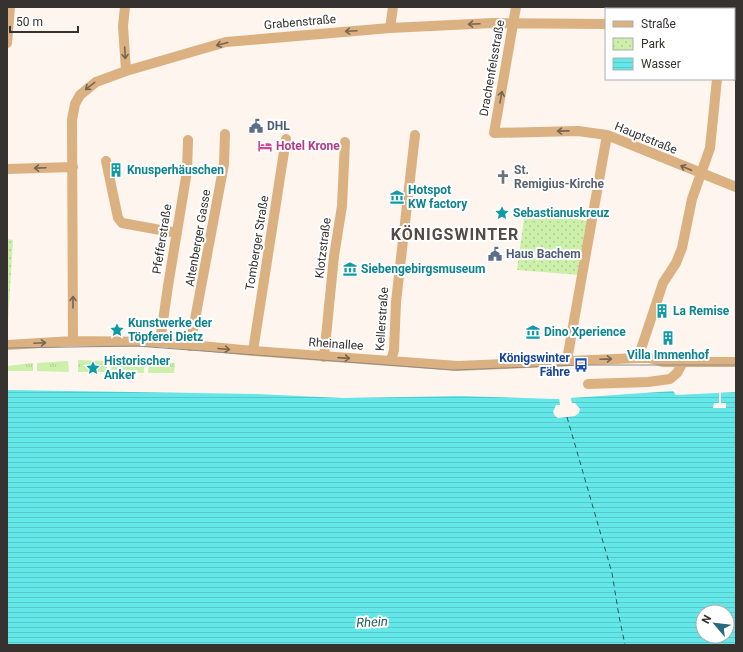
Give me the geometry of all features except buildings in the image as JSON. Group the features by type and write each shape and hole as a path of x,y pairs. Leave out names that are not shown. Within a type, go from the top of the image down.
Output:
{"street":[{"path":"7,43 10,7"},
{"path":"125,7 124,26 126,71"},
{"path":"390,28 393,7"},
{"name":"Drachenfelsstraße","path":"494,132 516,7"},
{"name":"Grabenstraße","path":"73,341 72,120 75,104 80,95 96,82 126,71 226,42 390,28 493,23 513,25 573,23 605,24"},
{"path":"638,358 663,283 676,263 682,248 692,199 710,148 717,80"},
{"name":"Hauptstraße","path":"494,132 578,131 607,135 736,187"},
{"name":"Altenberger Gasse","path":"190,346 224,164 225,134"},
{"name":"Kellerstraße","path":"392,362 396,302 415,135"},
{"path":"567,360 607,135"},
{"name":"Tomberger Straße","path":"253,351 286,139"},
{"name":"Pfefferstraße","path":"160,342 187,171 188,140"},
{"name":"Klotzstraße","path":"324,357 334,256 342,206 345,142"},
{"path":"106,161 118,218 122,223 177,233"},
{"path":"7,169 73,167"},
{"name":"Rheinallee","path":"7,345 73,341 160,342 190,346 324,357 458,366 638,358 650,358 663,362 736,362"},
{"path":"653,381 663,373 663,362"},
{"path":"588,384 670,379 677,373 683,362"}],"green space":[{"path":"525,211 589,221 580,275 517,270"},
{"path":"7,239 13,240 7,337"},
{"path":"78,360 107,361 107,372 78,372"},
{"path":"112,360 144,362 144,373 111,372"},
{"path":"68,361 69,372 37,371 37,363"},
{"path":"149,362 175,363 174,373 148,373"},
{"path":"33,363 33,371 7,371 7,366"}],"water":[{"name":"Rhein","path":"7,390 256,394 343,398 461,396 556,399 673,391 676,395 736,392 736,645 7,645"}],"pier":[{"path":"719,391 721,391 721,403 726,403 726,408 713,408 714,403 719,403"},
{"path":"570,396 572,403 575,403 580,409 579,413 575,416 558,418 553,412 556,405 560,405 559,397"}],"ferry route":[{"path":"567,417 612,573 625,645"}],"tram line":[{"path":"7,348 137,346 453,370 581,365 736,365"}],"place":[{"name":"DHL","path":"256,126"},
{"name":"Hotel Krone","path":"265,146"},
{"name":"Knusperhäuschen","path":"116,170"},
{"name":"St. Remigius-Kirche","path":"503,177"},
{"name":"Hotspot KW factory","path":"397,197"},
{"name":"Sebastianuskreuz","path":"502,213"},
{"name":"Haus Bachem","path":"495,254"},
{"name":"Siebengebirgsmuseum","path":"350,269"},
{"name":"La Remise","path":"662,311"},
{"name":"Kunstwerke der Töpferei Dietz","path":"117,330"},
{"name":"Dino Xperience","path":"533,332"},
{"name":"Villa Immenhof","path":"668,338"},
{"name":"Königswinter Fähre","path":"581,365"},
{"name":"Historischer Anker","path":"93,368"}],"district":[{"name":"KÖNIGSWINTER","path":"455,234"}]}
